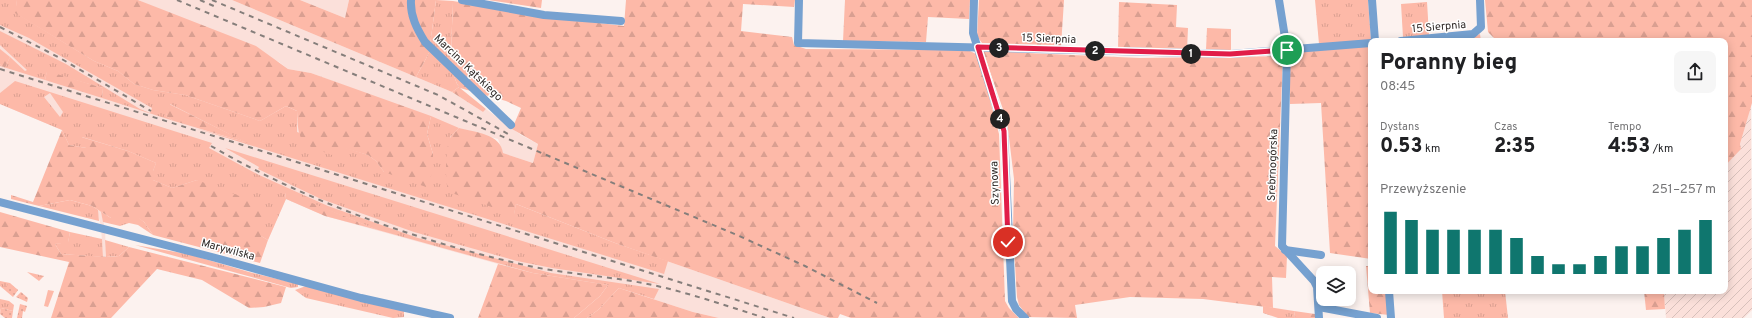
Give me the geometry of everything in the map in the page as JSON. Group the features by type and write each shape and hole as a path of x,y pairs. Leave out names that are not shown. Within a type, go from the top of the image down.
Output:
{"street":[{"name":"Marcina Kątskiego","path":"411,0 410,8 416,27 425,42 512,125"},
{"path":"462,0 544,15 621,21"},
{"name":"15 Sierpnia","path":"799,0 798,43 1223,54 1368,43"},
{"name":"Szynowa","path":"974,0 973,31 1004,131 1012,301 1016,309 1025,318"},
{"name":"Srebrnogórska","path":"1280,0 1287,50 1282,246 1285,250"},
{"path":"1372,0 1375,38"},
{"name":"15 Sierpnia","path":"1442,38 1469,36 1478,31 1481,25 1480,0"},
{"name":"Marywilska","path":"0,202 361,298 450,318"},
{"path":"1285,250 1321,255"},
{"path":"1285,250 1314,281 1317,287 1319,318"},
{"path":"1389,294 1391,318"},
{"path":"1319,307 1377,318"}],"shaded area":[{"path":"138,0 232,0 452,92 483,112 486,109 521,135 538,144 533,163 503,153 498,139 458,128 311,73 288,69 279,62"},
{"path":"300,0 349,0 345,18"},
{"path":"0,5 615,243 830,318 719,318 693,312 619,288 533,273 498,264 325,216 286,199 268,240 69,145 62,130 0,104"},
{"path":"1751,103 1752,310 1744,318 1666,318 1664,294 1728,294 1728,163 1741,149 1740,144"},
{"path":"97,210 101,212 105,228 106,257 103,257 101,227"}],"green space":[{"path":"0,0 17,0 16,13 94,61 118,71 134,84 153,90 185,95 260,121 286,106 297,111 297,132 368,155 376,161 384,172 433,171 433,154 427,134 431,116 459,128 450,137 514,214 516,204 615,243 668,261 664,274 195,128 245,142 170,104 166,116 174,121 102,98 103,88 47,72 45,80 5,68 10,57 25,71 27,70 0,45 0,31 66,64 140,109 150,113 152,108 29,38 0,25"},
{"path":"17,0 138,0 256,46 288,69 311,73 431,116 427,134 433,154 433,171 426,187 384,172 376,161 368,155 344,148 332,155 314,148 304,142 301,137 297,111 286,106 260,121 185,95 153,90 134,84 118,71 94,61 15,13"},
{"path":"232,0 300,0 345,18 349,0 436,0 429,53 416,77"},
{"path":"436,0 453,1 452,58 455,79 459,87 452,92 416,77 429,53"},
{"path":"488,0 542,0 541,8"},
{"path":"626,0 795,0 794,7 743,4 741,31 792,37 794,45 806,49 968,50 978,55 999,134 1005,301 1009,308 1019,318 851,318 840,314 838,318 830,318 615,243 516,204 514,215 449,192 446,181 447,149 450,138 459,128 486,135 498,142 503,153 533,163 538,144 512,129 521,108 506,101 460,88 486,109 483,112 452,92 459,87 455,79 452,58 453,1 541,16 624,26"},
{"path":"845,0 970,0 969,19 928,17 926,42 843,41"},
{"path":"979,0 1064,0 1061,47 982,43 977,36"},
{"path":"1315,0 1368,0 1371,38 1368,38 1368,40 1319,44"},
{"path":"1485,0 1752,0 1752,103 1740,144 1741,149 1728,163 1728,38 1494,38 1488,32"},
{"path":"1119,2 1177,5 1176,27 1188,28 1187,50 1118,49"},
{"path":"1427,2 1429,35 1403,37 1401,4"},
{"path":"1207,28 1231,29 1231,51 1206,50"},
{"path":"1480,34 1481,38 1462,38 1473,37"},
{"path":"1368,46 1368,259 1330,253 1321,103 1290,104 1290,52"},
{"path":"0,49 10,57 5,68 0,64"},
{"path":"983,51 1140,58 1283,56 1275,246 1287,256 1286,278 1272,277 1273,308 1203,299 1130,297 1075,305 1077,318 1028,317 1019,305 1017,297 1013,231 1014,179 1007,121"},
{"path":"47,71 103,88 102,98 45,80"},
{"path":"15,81 212,143 209,148 259,175 328,206 418,238 551,273 659,289 654,299 619,288 598,310 587,318 574,318 600,296 608,285 533,273 378,230 285,193 286,199 268,240 261,236 197,180 172,188 153,180 153,171 156,163 128,151 82,137 87,148 69,145 62,130 0,104 0,93","holes":["50,93 63,112 60,117 44,97"]},
{"path":"169,104 248,143 174,121 166,116"},
{"path":"62,130 69,145 86,148 81,137 128,151 156,163 153,171 153,180 172,188 197,180 263,205 261,236 268,240 260,263 153,235 144,222 138,218 111,218 92,206 70,200 39,206 11,199 11,195 33,202"},
{"path":"225,148 660,284 552,268 517,261 414,232 321,199 258,169 259,167"},
{"path":"285,192 378,230 325,216 286,199"},
{"path":"70,200 92,206 111,218 139,218 144,222 153,235 138,225 129,223 120,226 103,222 101,212 98,210 99,221 39,206"},
{"path":"0,212 70,232 68,243 55,244 61,254 108,257 119,256 129,247 286,287 281,303 264,307 249,308 202,280 157,269 111,318 51,318 69,262 0,247"},
{"path":"70,232 102,239 103,257 61,254 55,244 68,242"},
{"path":"105,240 129,247 119,256 106,257"},
{"path":"135,245 188,254 249,272 298,284 298,287 291,288"},
{"path":"498,264 533,273 608,285 600,296 574,318 478,318"},
{"path":"1366,266 1368,266 1368,290"},
{"path":"27,272 44,276 39,281"},
{"path":"0,281 10,283 18,290 13,297 0,286"},
{"path":"8,283 18,290 14,295 6,289"},
{"path":"306,286 404,311 404,317 393,318 306,298 295,290"},
{"path":"619,288 693,312 719,318 587,318 598,310"},
{"path":"48,290 54,291 48,307 44,306"},
{"path":"21,292 28,298 27,302 16,297"},
{"path":"1368,294 1386,294 1389,315 1370,313"},
{"path":"1442,294 1505,294 1508,318 1444,318"},
{"path":"1644,294 1664,294 1665,309 1646,310"},
{"path":"0,299 9,301 14,305 13,311 1,308 0,313"},
{"path":"20,304 27,306 25,312 23,311 22,318 17,318"},
{"path":"1263,306 1294,311 1295,318 1278,318 1263,313"},
{"path":"1,308 13,311 12,318 5,318 0,314"},
{"path":"1294,311 1315,314 1315,318 1295,318"}],"railway":[{"path":"177,0 737,235 805,266 877,303"},
{"path":"200,0 216,7"},
{"path":"212,0 438,95 510,135"},
{"path":"0,27 60,58 151,111"},
{"path":"0,69 794,318"},
{"path":"211,146 287,185 326,202 365,218 446,245 529,266 658,286 765,318"}],"route":[{"path":"1008,242 1004,131 978,47 1149,53 1230,54 1287,50"}]}
